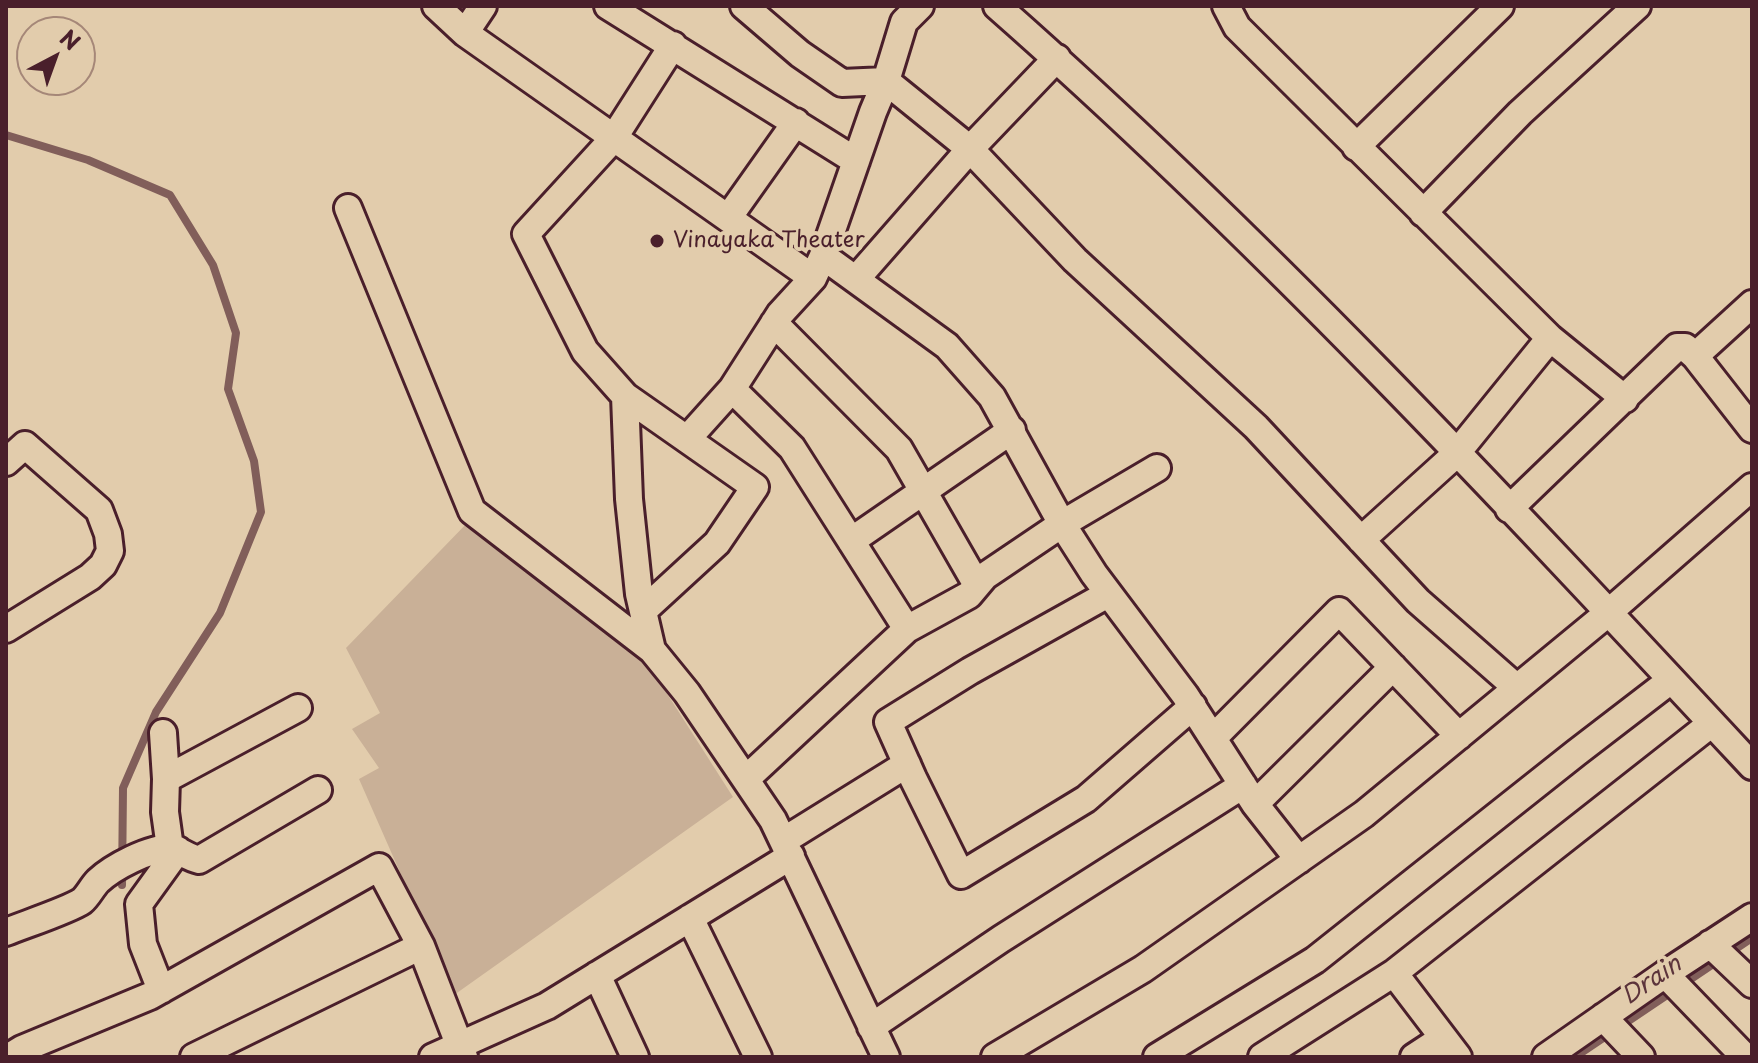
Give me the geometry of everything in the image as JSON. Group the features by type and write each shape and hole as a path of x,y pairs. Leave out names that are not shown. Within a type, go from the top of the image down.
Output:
{"street":[{"path":"436,6 465,33 728,218 818,267 857,278 947,346 992,397 1062,524 1108,594 1193,706 1249,795 1299,860"},
{"path":"465,33 483,6"},
{"path":"608,6 856,161"},
{"path":"744,6 800,54 842,83 886,81 970,149 1075,260 1256,427 1418,601 1517,688"},
{"path":"688,438 732,389 774,323 818,267 886,81 904,22 920,6"},
{"path":"997,6 1218,209 1509,509 1752,766"},
{"path":"1226,6 1237,27 1423,213 1550,338 1625,399"},
{"path":"1356,147 1500,6"},
{"path":"1423,213 1520,113 1637,6"},
{"path":"643,611 717,543 755,487 625,396 585,351 526,234 613,139 673,45"},
{"path":"857,278 970,149 1057,58"},
{"path":"728,218 796,122"},
{"path":"348,208 472,511 652,650 687,693 773,820 886,1057"},
{"path":"1695,356 1752,304"},
{"path":"774,323 899,449 977,585"},
{"path":"1361,540 1456,454 1550,338"},
{"path":"1509,509 1677,347 1685,347 1695,356 1752,429"},
{"path":"732,389 792,448 907,629"},
{"path":"625,396 629,499 639,594 652,650"},
{"path":"851,541 1012,430"},
{"path":"6,462 25,445 99,510 108,534 110,551 103,565 90,577 6,629"},
{"path":"746,779 907,629 969,595 985,576 1062,524 1157,468"},
{"path":"995,1057 1143,969 1364,814 1608,613 1752,487"},
{"path":"1108,594 970,671 888,722 961,875 1086,799 1193,706"},
{"path":"1213,738 1339,611 1459,736"},
{"path":"871,1027 1001,939 1249,795 1393,667"},
{"path":"1157,1057 1315,960 1671,680"},
{"path":"166,779 298,708"},
{"path":"1262,1057 1394,973 1712,723"},
{"path":"163,733 165,812 174,849 185,857 199,860 318,790"},
{"path":"433,1057 461,1051 547,1006 690,918 907,764"},
{"path":"6,932 82,901 96,883 117,866 174,849"},
{"path":"161,990 143,944 139,904 174,849"},
{"path":"19,1054 161,990 379,867 421,946 461,1051"},
{"path":"1546,1057 1611,1025 1666,975 1752,917"},
{"path":"690,918 758,1057"},
{"path":"1710,944 1752,984"},
{"path":"194,1057 421,946"},
{"path":"1394,973 1451,1048 1414,1057"},
{"path":"597,975 635,1057"},
{"path":"1666,975 1744,1053"},
{"path":"1611,1025 1641,1057"}],"shaded area":[{"path":"471,519 636,645 733,797 454,995 359,779 379,768 352,729 380,713 346,648"}],"waterway":[{"path":"6,135 88,160 170,195 213,265 236,333 228,389 254,461 261,512 220,613 156,712 123,788 122,885"},
{"name":"Drain","path":"1575,1057 1752,938"}],"place":[{"name":"Vinayaka Theater","path":"657,241"}]}
